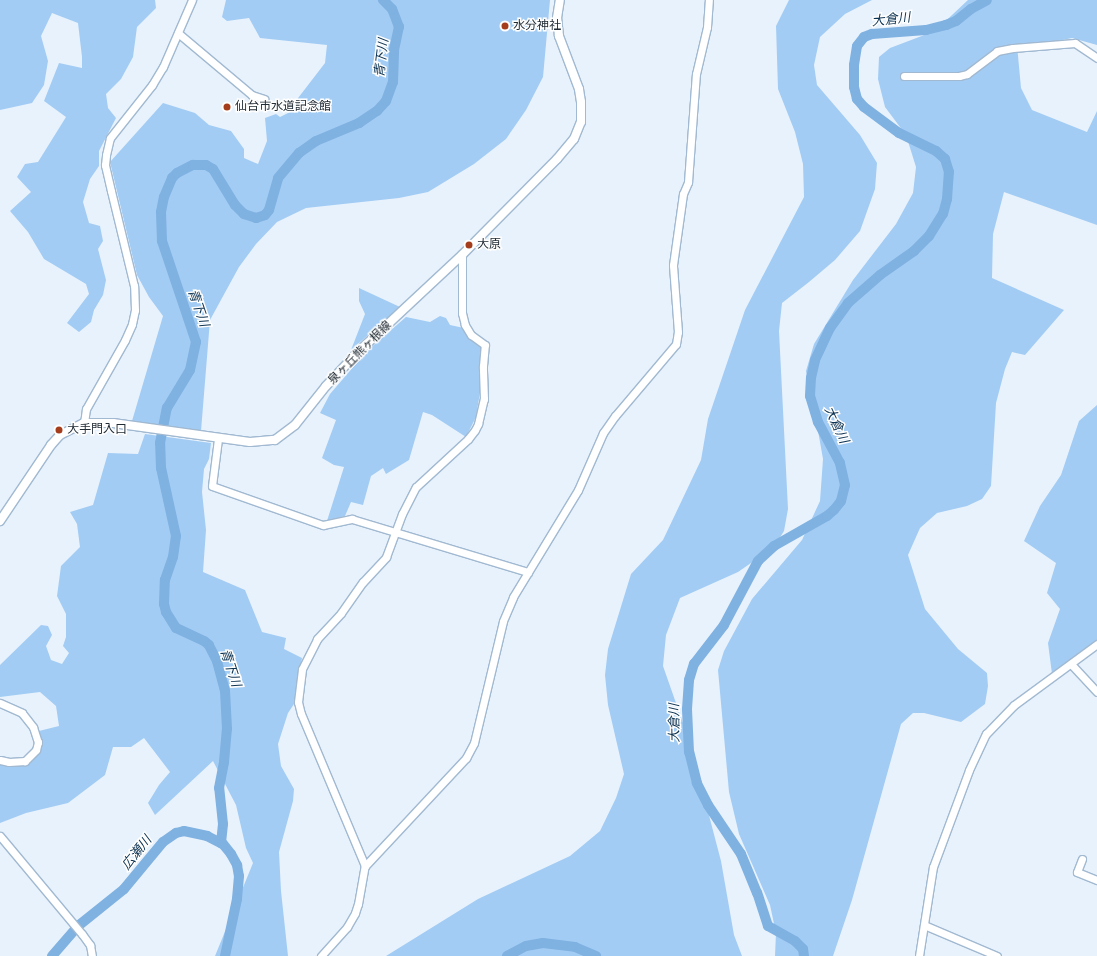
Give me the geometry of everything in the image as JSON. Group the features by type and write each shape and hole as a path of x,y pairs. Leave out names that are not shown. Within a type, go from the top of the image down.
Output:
{"main road":[{"name":"泉ヶ丘熊ヶ根線","path":"0,522 51,445 60,435 84,423 99,422 130,425 218,439 263,442 275,440 288,432 358,352 462,256 557,159 574,139 582,115 581,102 578,89 559,36 558,18 560,0"}],"street":[{"path":"84,423 86,409 125,340 132,324 135,310 134,286 109,184 106,155 110,138 152,85 163,67 192,0"},
{"path":"321,956 347,927 355,913 365,866 437,791 466,758 471,750 504,621 513,598 578,490 603,433 615,416 676,344 678,332 673,265 683,194 688,182 696,74 708,27 709,0"},
{"path":"178,33 252,95 264,99"},
{"path":"904,76 959,76 968,74 997,51 1013,48 1075,43 1097,58"},
{"path":"365,866 305,727 298,702 299,684 302,669 316,639 341,613 363,582 386,557 408,500 416,487 475,430 481,415 484,399 483,366 485,345 471,335 464,325 462,313 462,256"},
{"path":"218,439 212,486 322,525 352,520 528,572"},
{"path":"919,956 933,867 969,770 986,734 1014,706 1097,644"},
{"path":"1070,664 1097,692"},
{"path":"0,704 22,714 33,727 38,742 36,750 25,760 9,762 0,760"},
{"path":"0,836 82,934 90,945 92,956"},
{"path":"1082,859 1077,872 1097,880"},
{"path":"924,925 997,956"}],"shaded area":[{"path":"0,0 155,0 156,8 137,27 133,57 121,79 106,94 108,108 116,118 99,151 99,166 90,179 83,202 89,223 100,226 103,241 98,249 106,280 103,295 94,310 91,322 79,332 67,323 89,294 86,284 44,259 28,232 10,211 31,192 17,177 25,164 38,162 66,117 44,101 59,63 82,68 78,23 52,13 41,36 48,61 44,85 32,103 0,110"},
{"path":"226,0 550,0 543,77 526,110 506,139 474,164 428,192 399,198 306,208 277,222 256,244 239,267 210,320 201,431 132,421 163,316 149,297 137,275 110,162 163,103 195,113 209,125 231,131 244,149 244,158 258,164 267,141 265,118 276,114 280,117 294,110 295,102 325,63 327,45 260,38 249,18 227,21 222,17"},
{"path":"789,0 872,0 845,14 820,37 814,65 817,85 860,135 877,163 875,189 860,231 835,260 782,303 779,331 788,509 784,531 774,547 738,572 680,598 666,635 663,666 690,743 721,861 734,935 742,956 386,956 478,899 570,856 600,831 616,798 624,774 608,705 605,675 608,649 631,574 663,540 701,460 708,419 745,310 804,197 803,164 795,132 778,89 776,26"},
{"path":"968,0 1097,0 1097,45 1072,38 1053,42 1017,45 1021,88 1032,110 1087,132 1097,111 1097,225 1004,192 993,234 992,278 1064,310 1025,355 1012,352 1005,369 996,403 991,486 982,499 967,506 937,513 920,528 908,555 925,609 958,649 987,673 988,686 985,704 961,722 924,713 913,713 901,724 852,900 833,956 775,956 776,933 770,905 739,834 729,792 718,670 724,651 752,599 802,540 820,501 823,459 817,425 810,399 806,371 814,344 853,280 896,224 913,193 916,167 906,135 885,107 878,79 879,57 890,48 935,31"},
{"path":"359,288 400,307 351,350 365,314 359,301"},
{"path":"440,316 446,318 450,325 464,328 482,346 482,380 476,417 466,437 432,415 423,412 409,460 386,474 383,468 371,476 363,505 351,502 345,516 327,521 344,467 334,465 322,458 336,420 320,413 330,394 367,351 406,317 430,322"},
{"path":"1097,405 1097,641 1052,674 1048,643 1060,609 1047,593 1056,563 1024,541 1040,506 1061,475 1079,421"},
{"path":"145,434 211,443 209,459 204,469 202,492 206,530 203,572 245,590 262,632 286,638 284,649 302,658 294,704 288,713 278,744 281,766 294,789 293,801 279,852 281,891 288,956 215,956 253,863 246,848 236,805 213,761 155,815 148,803 159,785 170,772 144,738 131,747 113,747 105,775 68,803 26,813 0,823 0,764 17,766 27,763 38,754 41,745 39,731 59,726 56,706 40,692 0,697 0,665 41,625 48,626 52,635 46,646 51,660 62,664 69,653 63,646 66,637 66,614 57,596 61,566 80,547 77,524 70,512 93,505 108,453 138,454"}],"waterway":[{"name":"青下川","path":"221,843 223,824 219,788 224,762 227,729 225,691 217,661 209,645 204,641 176,628 166,612 164,604 165,580 173,557 176,536 161,468 160,443 167,408 190,370 196,342 162,241 161,212 164,197 172,178 177,173 193,165 206,165 213,169 235,205 244,214 256,218 265,215 269,210 278,178 299,153 316,141 359,123 377,111 386,101 393,82 394,50 399,27 392,9 383,0"},
{"name":"大倉川","path":"804,956 803,949 795,941 768,926 757,893 741,854 708,805 697,783 689,752 687,709 689,680 694,664 724,625 758,561 774,546 827,516 841,501 845,485 840,463 818,422 810,396 811,378 815,360 830,328 848,303 880,275 914,251 929,236 943,214 947,199 949,172 945,159 936,151 899,133 864,107 857,99 854,87 854,65 857,46 864,37 872,34 926,30 946,25 956,21 971,9 987,0"},
{"name":"広瀬川","path":"52,956 78,926 124,889 163,842 176,833 184,831 207,836 223,844 237,865 239,876 237,899 225,956"},
{"name":"大倉川","path":"507,956 526,946 543,943 575,947 596,956"}],"place":[{"name":"水分神社","path":"505,26"},
{"name":"仙台市水道記念館","path":"227,107"},
{"name":"大原","path":"469,245"},
{"name":"大手門入口","path":"59,430"}]}
